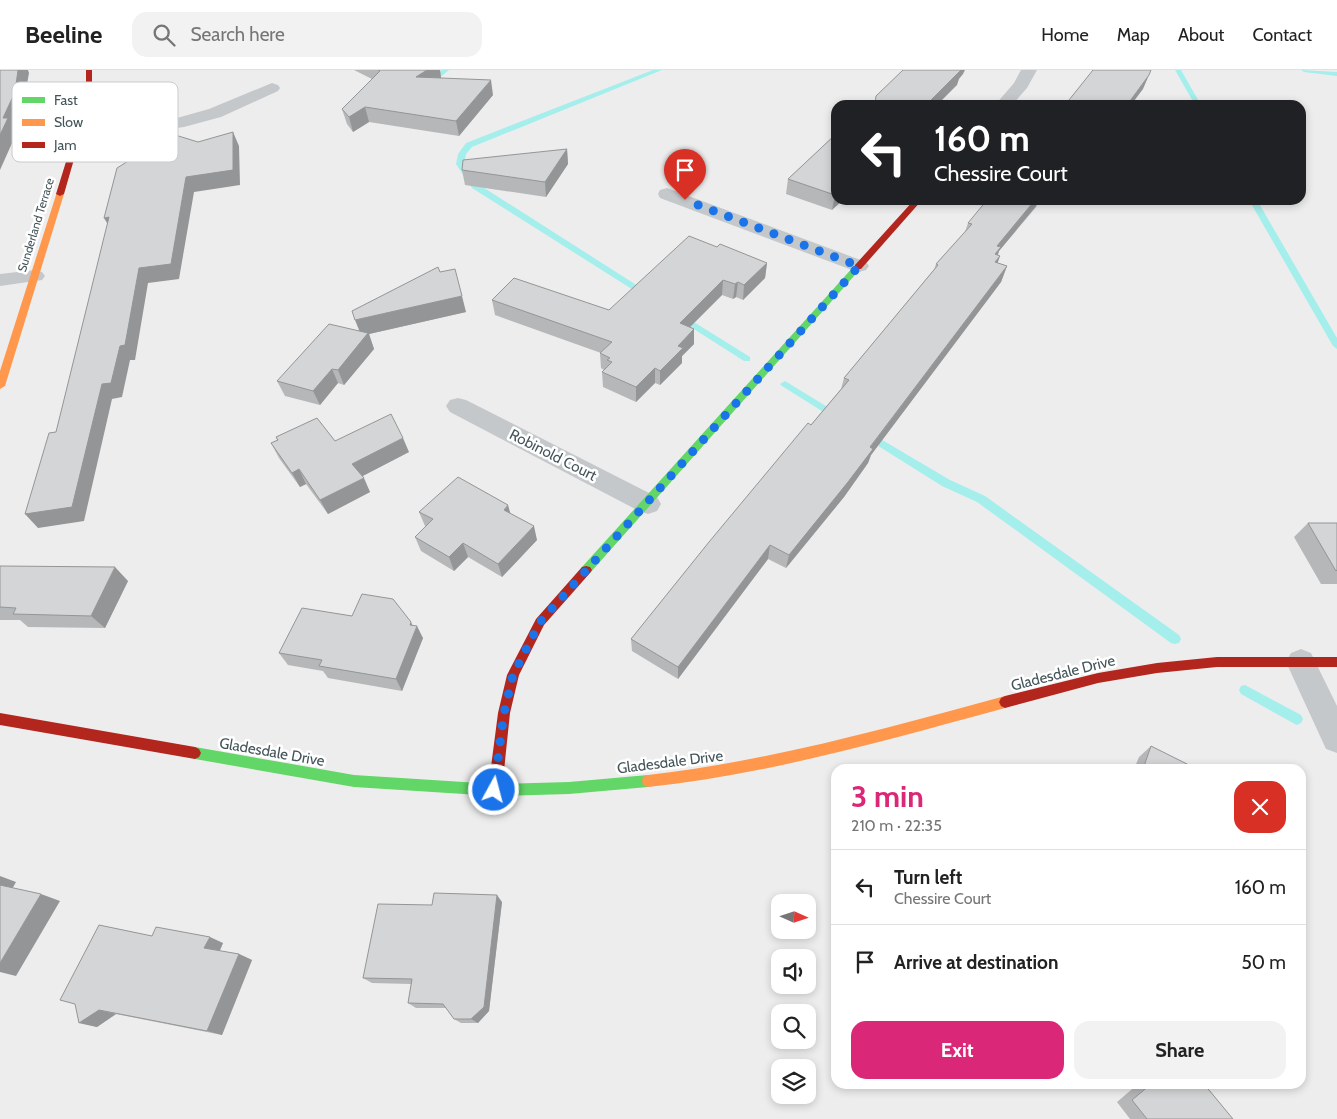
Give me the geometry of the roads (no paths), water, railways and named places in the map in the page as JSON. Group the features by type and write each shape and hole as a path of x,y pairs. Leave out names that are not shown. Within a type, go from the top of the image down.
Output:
{"street":[{"path":"1008,100 1021,86 1029,70"},
{"path":"178,123 215,113 272,88"},
{"name":"Sunderland Terrace","path":"0,386 71,162"},
{"path":"667,194 859,266"},
{"path":"494,790 504,713 513,675 540,622 648,504 914,205"},
{"path":"0,280 35,276"},
{"name":"Robinold Court","path":"458,406 648,504"},
{"name":"Gladesdale Drive","path":"0,719 354,781 494,790 569,788 686,778 800,756 1098,678 1157,668 1217,662 1337,662"},
{"path":"1301,662 1337,739"}],"waterway":[{"path":"430,83 446,70"},
{"path":"646,295 475,186 460,164 462,154 469,145 659,70"},
{"path":"1178,70 1195,100"},
{"path":"1304,70 1337,74"},
{"path":"1256,205 1337,346"},
{"path":"681,317 747,359"},
{"path":"785,384 836,416"},
{"path":"867,435 946,483 981,499 1175,639"},
{"path":"1245,690 1297,719"}]}
